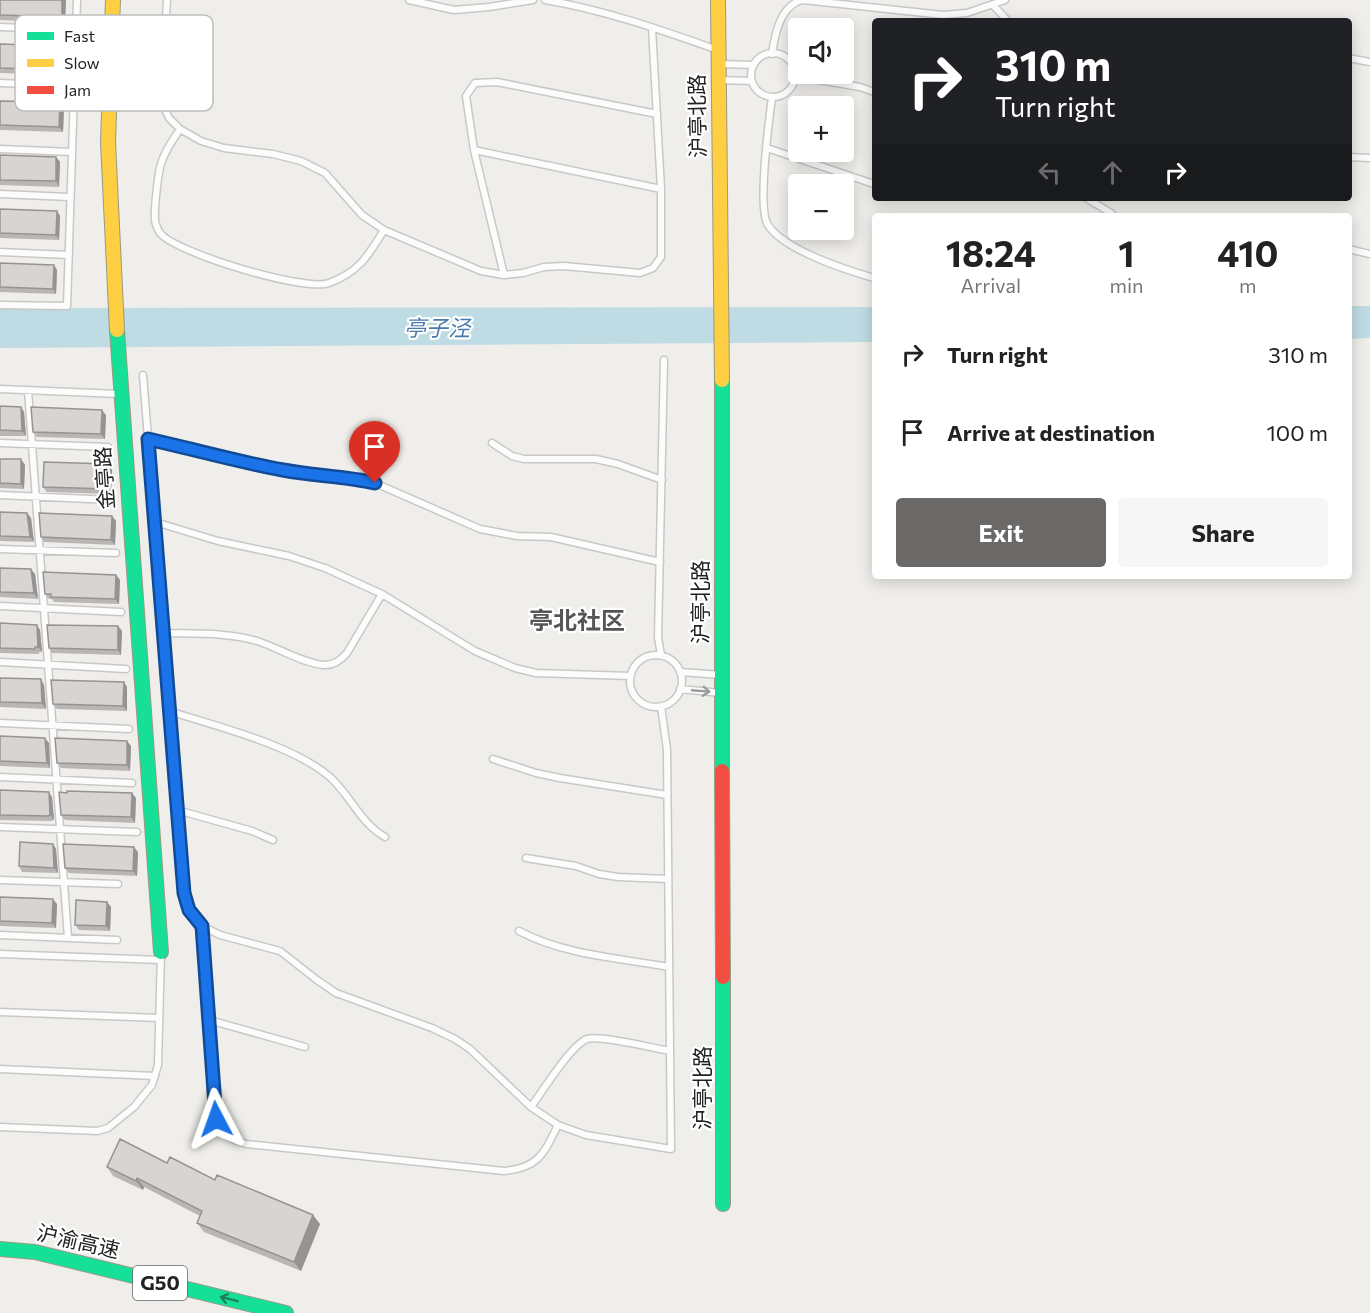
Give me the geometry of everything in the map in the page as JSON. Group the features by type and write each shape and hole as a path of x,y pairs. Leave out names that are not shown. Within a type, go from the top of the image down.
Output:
{"main road":[{"name":"金亭路","path":"112,15 113,0"},
{"name":"沪亭北路","path":"718,0 722,298 723,1204"},
{"name":"金亭路","path":"109,111 108,142 120,394 161,956"},
{"name":"沪渝高速","path":"0,1249 35,1252 286,1313"}],"lane":[{"path":"76,15 77,0"},
{"path":"166,15 167,0"},
{"path":"409,0 454,10 533,0"},
{"path":"545,0 584,6 652,28 718,57 754,65"},
{"path":"772,54 780,22 788,6 793,2 802,0 943,15 967,13 1005,0"},
{"path":"993,5 1005,18"},
{"path":"0,27 15,28"},
{"path":"166,111 180,129 201,141 224,148 301,161 325,173 362,215 384,230 481,271 504,275 544,267 564,266 640,273 653,268 661,257 662,247 652,28"},
{"path":"788,60 779,54 761,58 754,65 752,81 759,92 772,97 779,97 791,89 793,84"},
{"path":"1352,59 1370,62"},
{"path":"719,80 752,81"},
{"path":"504,275 474,150 466,96 475,83 497,82 657,114"},
{"path":"0,83 15,84"},
{"path":"842,84 872,91"},
{"path":"772,97 766,148 764,211 768,225 781,239 797,249 872,277"},
{"path":"0,305 67,306 73,111"},
{"path":"180,129 160,164 155,221 160,233 176,244 237,267 298,284 326,284 351,273 368,256 384,230"},
{"path":"766,148 872,183"},
{"path":"0,149 72,152"},
{"path":"474,150 661,189"},
{"path":"1352,158 1370,158"},
{"path":"0,194 70,197"},
{"path":"1091,201 1111,213"},
{"path":"1352,250 1370,254"},
{"path":"0,252 69,255"},
{"path":"661,655 658,637 664,360"},
{"path":"143,375 184,893 189,910 202,926 220,935 280,951 336,993 432,1028 455,1039 470,1049 531,1107 558,1125 585,1135 671,1149 667,750 661,706"},
{"path":"0,389 120,394"},
{"path":"28,390 68,938"},
{"path":"148,439 280,470 375,483 480,529 517,536 551,537 660,562"},
{"path":"0,443 108,447"},
{"path":"492,443 512,456 524,459 596,459 618,464 662,480"},
{"path":"0,495 112,500"},
{"path":"155,522 218,541 289,556 325,568 382,594 475,651 515,668 536,673 630,676"},
{"path":"0,549 116,553"},
{"path":"163,633 232,635 256,641 309,662 326,665 339,662 347,653 382,594"},
{"path":"0,606 121,612"},
{"path":"661,655 676,664 680,672 680,690 669,703 652,706 637,699 632,692 630,676 633,668 644,657 661,655"},
{"path":"0,662 126,669"},
{"path":"680,672 722,675"},
{"path":"680,690 722,693"},
{"path":"170,711 262,741 298,757 329,777 350,799 365,822 385,837"},
{"path":"0,723 129,729"},
{"path":"493,759 552,777 667,795"},
{"path":"0,777 132,783"},
{"path":"177,810 252,831 273,840"},
{"path":"0,827 137,832"},
{"path":"526,858 576,866 618,878 668,879"},
{"path":"0,880 118,884"},
{"path":"202,926 216,1119 220,1130 231,1139 246,1144 504,1171 521,1170 534,1164 546,1150 558,1125"},
{"path":"519,931 539,942 561,948 669,967"},
{"path":"0,935 117,940"},
{"path":"0,954 161,956 158,1065 152,1085 134,1107 108,1128 97,1131 0,1126"},
{"path":"0,1012 159,1018"},
{"path":"209,1020 305,1047"},
{"path":"531,1107 574,1048 587,1039 670,1051"},
{"path":"0,1069 155,1076"}],"water":[{"path":"1352,306 1370,306 1370,338 1352,339"},
{"name":"亭子泾","path":"872,307 872,342 0,348 0,308"}],"building":[{"path":"0,0 62,0 62,15 0,15"},
{"path":"0,44 15,44 15,68 0,68"},
{"path":"0,101 15,101 15,111 60,111 59,127 0,125"},
{"path":"0,155 56,157 56,181 0,180"},
{"path":"0,209 57,211 56,235 0,233"},
{"path":"0,263 54,265 53,289 0,287"},
{"path":"0,406 21,407 22,431 0,430"},
{"path":"31,407 102,410 101,434 33,432"},
{"path":"0,459 21,459 21,484 0,483"},
{"path":"44,462 108,464 108,489 43,487"},
{"path":"0,512 27,513 30,537 0,536"},
{"path":"39,513 112,516 111,540 41,537"},
{"path":"0,568 31,569 34,593 0,592"},
{"path":"43,572 116,575 115,599 51,597 51,594 45,594"},
{"path":"0,623 37,625 38,647 35,649 0,648"},
{"path":"47,625 118,626 118,650 49,648"},
{"path":"0,678 41,679 42,703 0,702"},
{"path":"51,680 124,682 123,706 53,704"},
{"path":"0,736 45,738 47,763 0,761"},
{"path":"55,738 127,741 127,765 57,763"},
{"path":"0,790 49,792 50,815 0,815"},
{"path":"67,791 132,793 131,817 61,815 59,792 67,793"},
{"path":"20,842 53,844 54,868 19,866"},
{"path":"63,844 134,847 133,871 65,868"},
{"path":"0,897 53,899 52,923 0,921"},
{"path":"76,900 107,902 106,926 75,925"},
{"path":"120,1139 167,1163 170,1157 215,1180 217,1175 313,1215 294,1262 197,1223 202,1211 137,1178 136,1181 107,1167"}],"traffic: fast":[{"path":"117,330 161,952"},
{"path":"722,380 722,771"},
{"path":"723,977 723,1204"},
{"path":"0,1249 35,1252 286,1313"}],"traffic: slow":[{"path":"112,15 113,0"},
{"path":"718,0 722,380"},
{"path":"109,111 108,142 117,330"}],"traffic: jam":[{"path":"722,771 723,977"}],"district":[{"name":"亭北社区","path":"577,621"}],"route":[{"path":"216,1119 202,926 189,910 184,893 148,439 280,470 375,483"}]}
